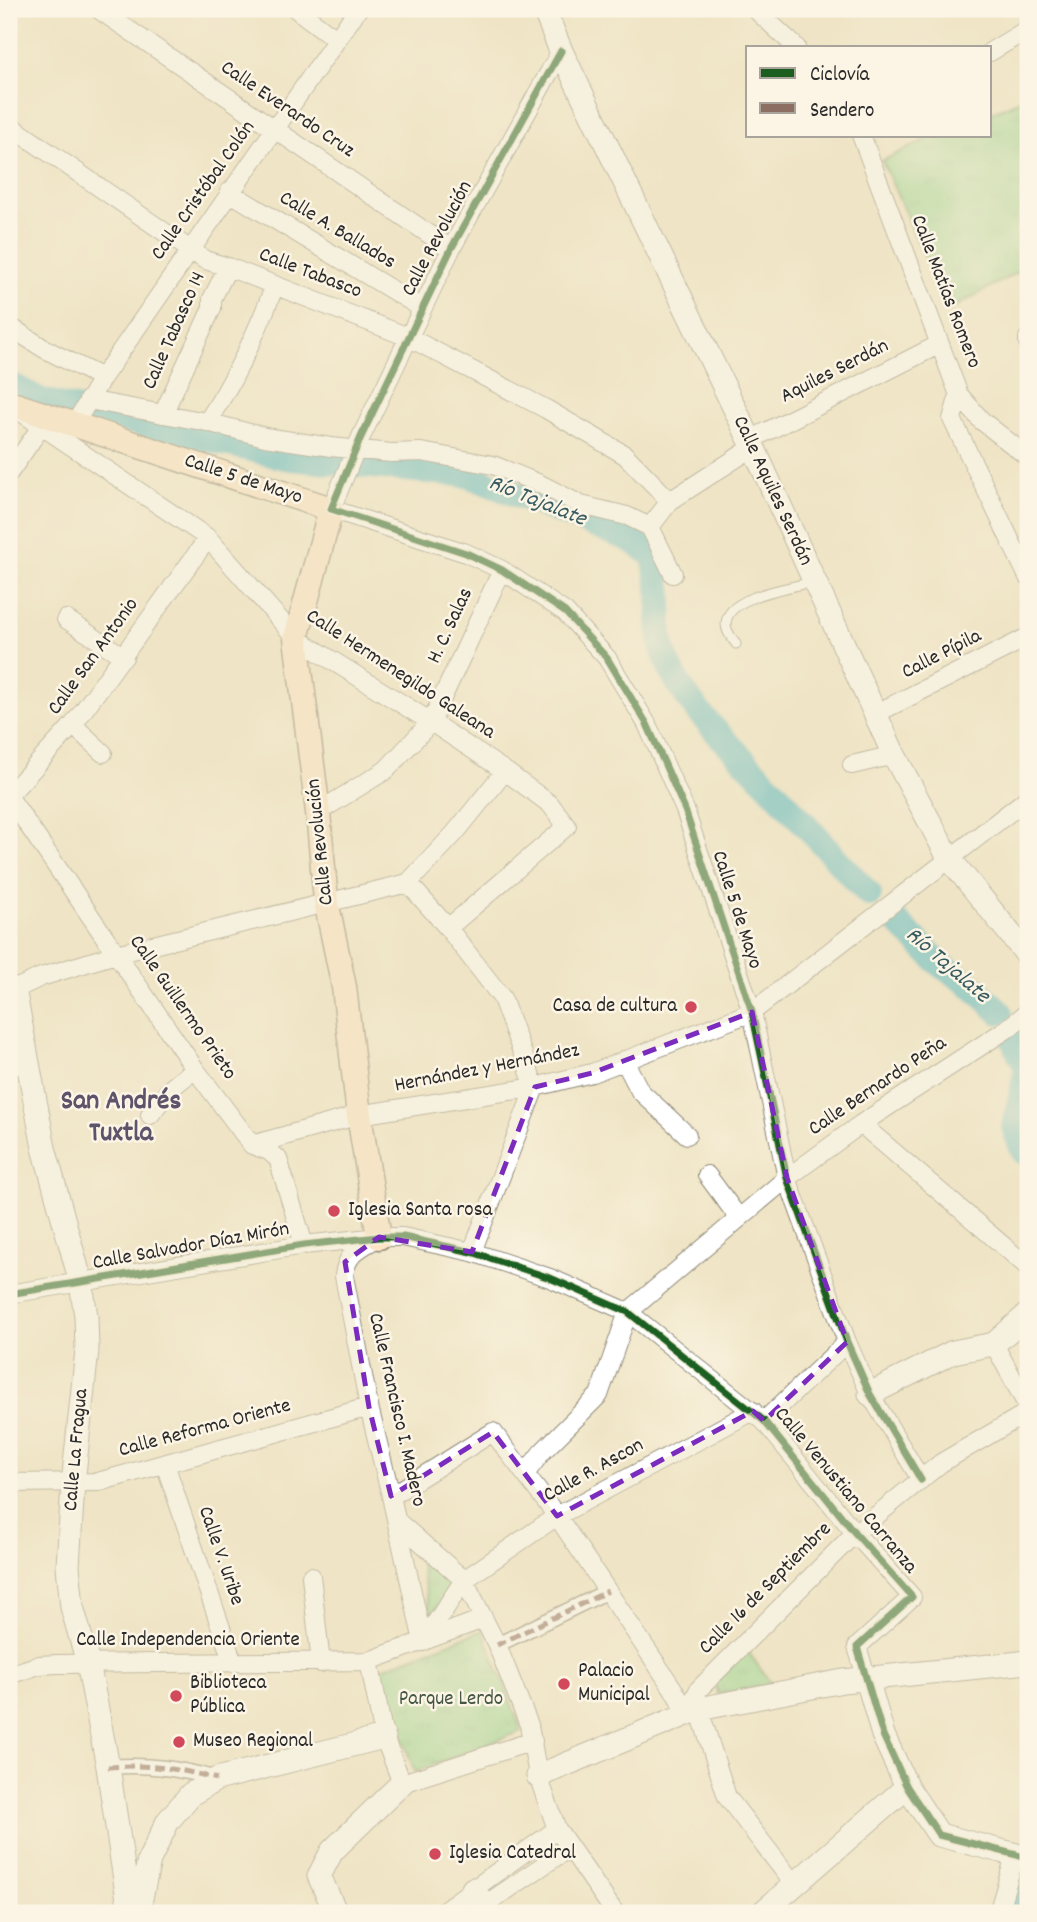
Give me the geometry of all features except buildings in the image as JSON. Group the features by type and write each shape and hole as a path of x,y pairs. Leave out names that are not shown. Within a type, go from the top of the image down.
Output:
{"main road":[{"name":"Calle 5 de Mayo","path":"25,409 84,411 331,509"},
{"name":"Calle Revolución","path":"331,509 296,638 318,812 326,901 344,987 359,1115 379,1237"}],"street":[{"name":"Calle Everardo Cruz","path":"98,9 451,249"},
{"path":"296,9 336,39"},
{"name":"Calle Cristóbal Colón","path":"84,411 102,378 358,9"},
{"name":"Calle Aquiles Serdán","path":"544,9 561,51 751,444 894,755 949,858 1028,956"},
{"path":"755,9 795,46"},
{"path":"992,51 1028,29"},
{"name":"Calle Revolución","path":"331,509 408,337 451,249 561,51"},
{"name":"Calle Tabasco","path":"9,125 205,260 408,337 546,408 625,455 670,501"},
{"name":"Calle Matías Romero","path":"861,136 959,395 952,419 1028,577"},
{"name":"Calle A. Ballados","path":"229,192 422,308"},
{"name":"Calle Tabasco 14","path":"163,414 228,267"},
{"path":"207,422 251,346 275,285"},
{"path":"9,326 43,348 102,378"},
{"name":"Aquiles Serdán","path":"650,527 670,501 751,444 940,344"},
{"path":"959,395 982,421 1024,449"},
{"path":"9,473 25,409"},
{"name":"Calle Hermenegildo Galeana","path":"25,409 208,538 296,638 431,722 551,804 567,826 448,928"},
{"name":"Calle 5 de Mayo","path":"84,411 163,414 265,437 355,452 421,452 493,465 540,484 581,505 627,516 650,527"},
{"name":"Calle 5 de Mayo","path":"331,509 466,553 502,570 565,612 607,658 647,724 685,810 752,1012 787,1178 846,1342 870,1394 921,1480"},
{"path":"650,527 673,574"},
{"name":"Calle San Antonio","path":"9,796 73,725 208,538"},
{"name":"H. C. Salas","path":"318,812 386,770 431,722 502,570"},
{"path":"66,619 124,657"},
{"name":"Calle Pípila","path":"875,714 1028,637"},
{"path":"73,725 103,753"},
{"path":"852,765 894,755"},
{"path":"11,990 41,977 116,954 408,883 455,833 505,771"},
{"name":"Calle Guillermo Prieto","path":"9,796 195,1069 252,1145 269,1151 278,1159 304,1245"},
{"name":"Hernández y Hernández","path":"252,1145 359,1115 535,1087 592,1073 752,1012 1028,797"},
{"path":"408,883 448,928 502,998 535,1087 472,1252"},
{"name":"Calle La Fragua","path":"11,990 19,1065 81,1283 87,1350 73,1484 68,1566 72,1606 88,1663 108,1767 130,1913"},
{"name":"Calle Bernardo Peña","path":"628,1312 787,1178 861,1124 1007,1029 1028,1012"},
{"path":"624,1060 640,1090 687,1135"},
{"path":"150,1115 170,1089 195,1069"},
{"path":"861,1124 1028,1267"},
{"path":"707,1175 738,1217"},
{"path":"344,1276 345,1262 355,1251 379,1237"},
{"name":"Calle Salvador Díaz Mirón","path":"9,1294 304,1245 379,1237"},
{"name":"Calle Venustiano Carranza","path":"379,1237 403,1237 472,1252 550,1278 628,1312 758,1416 855,1534 912,1597 857,1647 867,1679"},
{"name":"Calle Francisco I. Madero","path":"337,1241 369,1408 397,1521 464,1580 497,1645 533,1741 538,1776 556,1829 615,1913"},
{"path":"525,1475 542,1452 599,1395 628,1312"},
{"path":"870,1394 953,1352 994,1344 1028,1314"},
{"name":"Calle R. Ascon","path":"464,1580 557,1516 758,1416 846,1342"},
{"path":"994,1344 1028,1407"},
{"name":"Calle Reforma Oriente","path":"9,1483 98,1482 369,1408"},
{"name":"Calle 16 de Septiembre","path":"693,1711 699,1689 855,1534 941,1463 1028,1412"},
{"path":"391,1496 493,1432 557,1516 693,1711 727,1797 794,1884"},
{"name":"Calle V. Uribe","path":"165,1464 233,1663"},
{"path":"397,1521 423,1642"},
{"path":"311,1576 321,1663"},
{"path":"423,1642 464,1580"},
{"path":"497,1645 608,1591"},
{"name":"Calle Independencia Oriente","path":"9,1675 39,1665 88,1663 369,1661 483,1619"},
{"path":"369,1661 384,1737 402,1783"},
{"path":"538,1776 693,1711 843,1681 1028,1662"},
{"path":"867,1679 883,1735 907,1787 939,1835 1023,1857 998,1913"},
{"path":"138,1913 149,1860 168,1821 191,1794 217,1779 384,1737"},
{"path":"336,1913 319,1875 332,1851 402,1783 533,1741"},
{"path":"108,1767 139,1765 180,1769 217,1779"},
{"path":"762,1913 907,1787"},
{"path":"480,1905 556,1829"},
{"path":"440,1913 480,1905 569,1848"}],"lane":[{"path":"736,644 727,631 726,623 729,612 737,604 814,581"}],"highlighted area":[{"path":"752,1012 787,1178 847,1342 764,1421 753,1411 557,1516 493,1432 391,1496 369,1407 345,1262 379,1237 472,1252 535,1087 592,1073"}],"green space":[{"path":"1028,97 1028,266 949,310 882,161 933,136 992,136 992,112"},
{"path":"417,1549 454,1585 431,1615"},
{"name":"Parque Lerdo","path":"483,1630 522,1731 415,1772 377,1670"},
{"path":"747,1650 771,1684 718,1694 715,1684"}],"waterway":[{"name":"Río Tajalate","path":"9,384 42,401 289,458 467,475 631,540 654,556 660,593 662,646 682,689 712,727 869,894"},
{"name":"Río Tajalate","path":"895,920 942,966 972,986 1000,1012"},
{"name":"Río Tajalate","path":"1014,1042 1027,1068 1014,1127 1023,1151 1028,1154"},
{"name":"Río Tajalate","path":"1005,1913 1028,1853"}],"marked path":[{"path":"497,1645 608,1591"},
{"path":"108,1767 163,1768 217,1779"}],"cycle path":[{"path":"561,51 451,249 361,437 331,509 466,553 502,570 565,612 607,658 647,724 685,810 752,1012 787,1178 847,1342 870,1394 921,1480"},
{"path":"9,1294 304,1245 403,1237 472,1252 550,1278 628,1312 764,1421 855,1533 912,1597 857,1647 883,1735 907,1787 939,1835 1028,1858"}],"place":[{"name":"Casa de cultura","path":"691,1007"},
{"name":"Iglesia Santa rosa","path":"334,1211"},
{"name":"Palacio Municipal","path":"564,1684"},
{"name":"Biblioteca Pública","path":"176,1696"},
{"name":"Museo Regional","path":"179,1742"},
{"name":"Iglesia Catedral","path":"435,1854"}],"district":[{"name":"San Andrés Tuxtla","path":"121,1119"}]}
